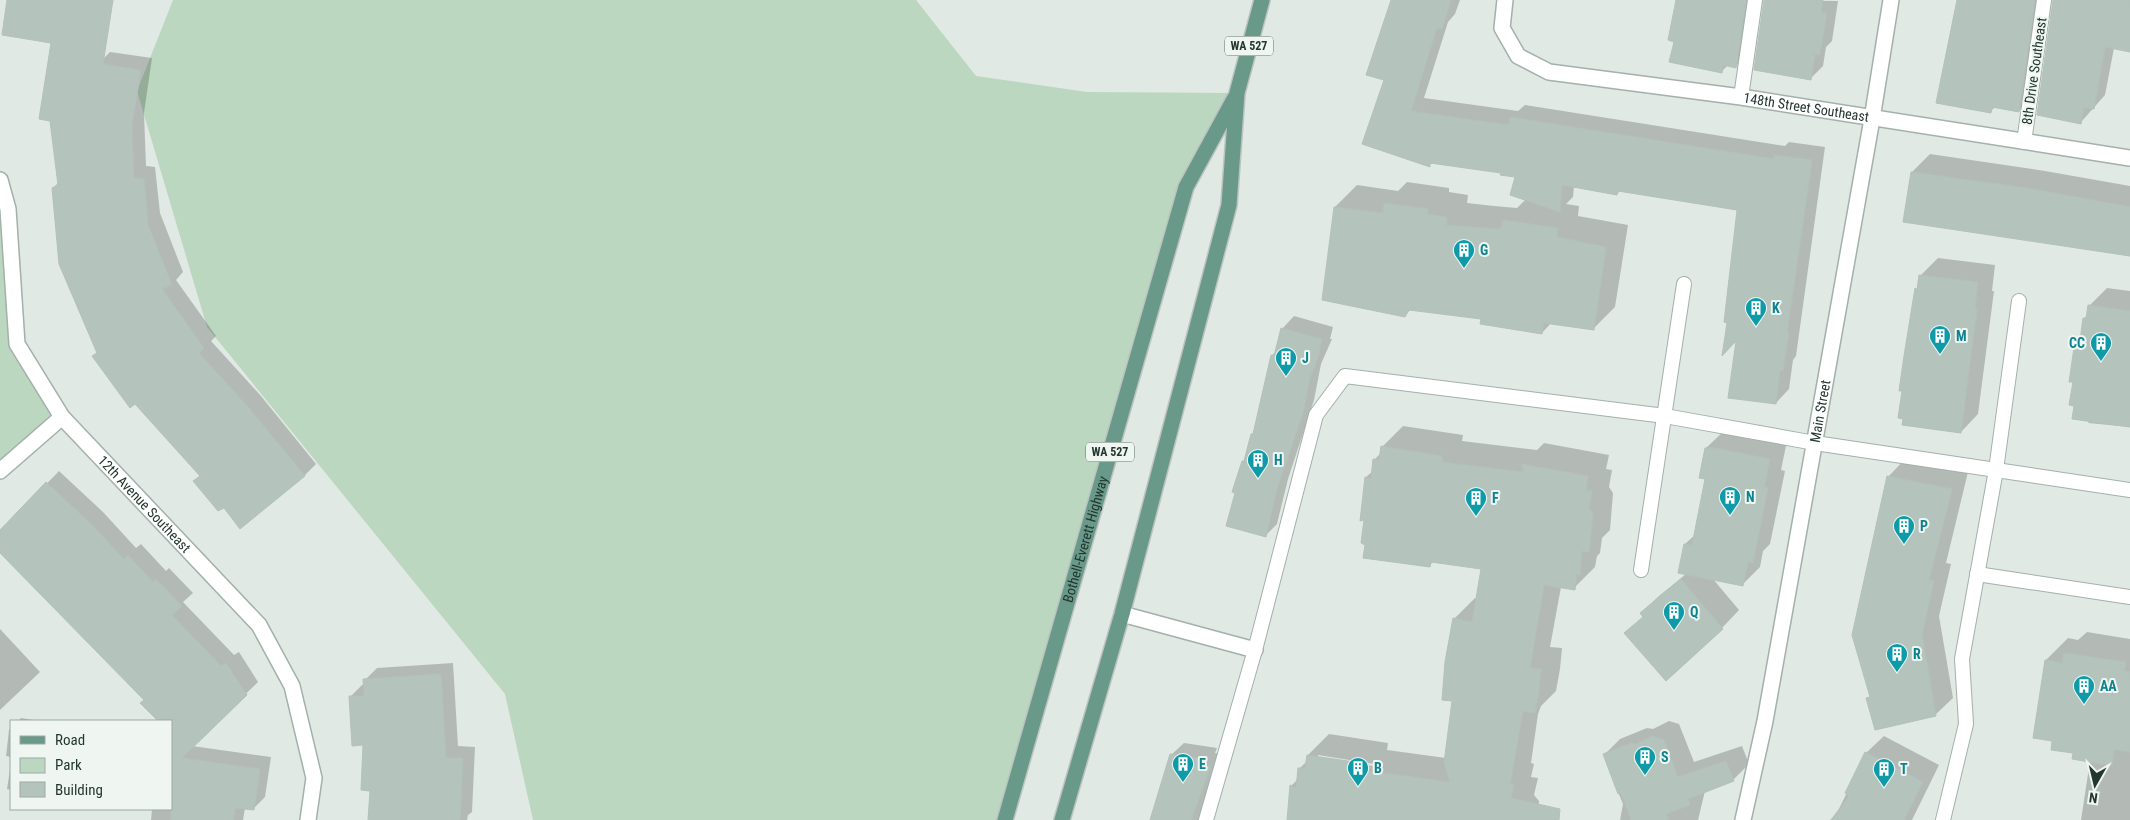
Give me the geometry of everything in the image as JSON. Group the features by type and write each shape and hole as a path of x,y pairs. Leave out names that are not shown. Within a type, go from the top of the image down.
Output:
{"main road":[{"name":"Bothell-Everett Highway","path":"1062,820 1122,614 1229,205 1237,93 1262,0"},
{"name":"Bothell-Everett Highway","path":"1005,820 1186,187 1237,93"}],"street":[{"name":"148th Street Southeast","path":"1504,0 1502,28 1518,56 1550,72 1741,97 2130,158"},
{"name":"Main Street","path":"1743,820 1766,721 1892,0"},
{"name":"12th Avenue Southeast","path":"0,180 8,209 17,344 62,417 259,625 292,686 314,778 308,820"},
{"path":"0,471 62,417"},
{"path":"1122,614 1255,650"}],"lane":[{"path":"1741,97 1755,0"},
{"name":"8th Drive Southeast","path":"2024,142 2044,0"},
{"path":"1641,570 1684,284"},
{"path":"1944,820 1966,724 1962,659 1996,470 2019,301"},
{"path":"1206,820 1255,650 1316,415 1345,376 1665,416 1815,443 2130,490"},
{"path":"1977,574 2130,598"}],"green space":[{"path":"173,0 916,0 976,76 1087,92 1237,93 1186,187 1005,820 533,820 505,694 207,327 137,91"},
{"path":"0,180 17,344 62,417 0,471"}],"building":[{"path":"7,0 113,0 103,64 141,70 132,126 134,178 144,179 148,225 172,285 162,289 204,348 199,353 249,408 305,476 240,529 224,508 218,511 193,481 200,476 135,404 130,408 92,356 97,353 59,264 52,188 58,185 50,121 39,119 51,43 2,35"},
{"path":"1391,0 1451,0 1442,29 1437,28 1411,111 1509,125 1510,117 1774,159 1774,155 1812,160 1787,333 1789,332 1783,371 1780,370 1776,404 1728,398 1736,341 1722,356 1727,323 1724,322 1737,210 1618,191 1617,195 1562,185 1560,212 1510,195 1515,177 1500,175 1501,173 1430,163 1430,167 1362,144 1384,80 1366,75"},
{"path":"1676,0 1746,0 1736,68 1723,65 1722,73 1669,62 1674,42 1668,40"},
{"path":"1764,0 1823,0 1821,12 1827,13 1820,55 1815,54 1811,80 1754,70"},
{"path":"1957,0 2035,0 2019,112 1992,107 1991,113 1936,103"},
{"path":"2053,0 2130,0 2130,52 2105,47 2094,109 2084,108 2081,124 2037,115"},
{"path":"1911,172 2027,188 2130,207 2130,256 1903,222"},
{"name":"G","path":"1384,203 1428,209 1427,214 1447,217 1446,225 1500,229 1503,220 1558,228 1557,237 1606,247 1594,330 1544,323 1542,334 1480,324 1481,319 1409,310 1405,317 1322,300 1334,207 1383,213"},
{"name":"M","path":"1919,275 1978,282 1975,308 1977,309 1961,433 1902,425 1903,419 1898,418 1902,391 1899,391 1904,356 1915,288 1917,290"},
{"name":"CC","path":"2088,305 2130,311 2130,427 2072,419 2074,406 2069,405 2073,382 2069,382 2075,341 2080,341 2083,318 2086,319"},
{"path":"1281,328 1322,339 1320,352 1310,378 1303,413 1276,492 1266,537 1226,526 1235,493 1232,492 1242,461 1244,461 1251,434 1253,434 1271,355 1274,356"},
{"path":"1381,446 1442,456 1442,462 1524,472 1521,464 1588,476 1586,490 1592,491 1589,508 1593,514 1589,552 1582,551 1580,575 1577,574 1575,590 1544,585 1530,668 1541,669 1539,691 1535,713 1523,711 1510,784 1514,785 1511,798 1560,809 1559,820 1287,820 1290,785 1296,788 1298,768 1305,768 1307,755 1368,764 1367,771 1450,782 1444,763 1452,701 1442,700 1445,662 1453,618 1472,622 1481,569 1431,562 1430,567 1363,558 1365,545 1361,543 1364,520 1360,521 1365,477 1371,479 1373,459 1379,460"},
{"name":"N","path":"1705,448 1716,448 1770,459 1764,487 1768,488 1753,563 1748,562 1743,586 1678,573 1684,544 1692,545 1705,479 1699,478"},
{"path":"1887,476 1952,489 1929,580 1934,581 1922,634 1936,716 1875,730 1866,698 1870,697 1852,635"},
{"path":"46,482 91,524 124,559 128,555 153,582 156,579 182,606 172,615 221,666 226,663 247,695 182,758 260,769 254,810 235,808 233,820 171,820 172,720 157,720 140,703 144,700 0,553 0,530"},
{"name":"Q","path":"1681,579 1723,629 1666,681 1624,633 1643,617 1640,613"},
{"name":"AA","path":"2064,653 2126,662 2124,671 2130,672 2130,752 2114,750 2112,766 2072,759 2073,753 2051,750 2052,741 2033,738 2045,660 2062,663"},
{"path":"441,674 446,758 463,758 460,820 368,820 370,791 361,790 363,745 352,746 349,696 364,696 363,679"},
{"name":"S","path":"1652,736 1664,740 1678,777 1726,761 1734,781 1688,799 1690,805 1666,814 1669,820 1631,820 1621,793 1618,794 1603,754 1631,743 1636,744"},
{"name":"T","path":"1865,752 1923,782 1904,820 1831,820 1849,796 1845,793"},
{"name":"E","path":"1170,754 1206,759 1204,765 1210,766 1191,820 1150,820"}],"place":[{"name":"G","path":"1464,269"},
{"name":"K","path":"1756,327"},
{"name":"M","path":"1940,355"},
{"name":"CC","path":"2101,362"},
{"name":"J","path":"1286,377"},
{"name":"H","path":"1258,479"},
{"name":"N","path":"1730,516"},
{"name":"F","path":"1476,517"},
{"name":"P","path":"1904,545"},
{"name":"Q","path":"1674,631"},
{"name":"R","path":"1897,673"},
{"name":"AA","path":"2084,705"},
{"name":"S","path":"1645,776"},
{"name":"E","path":"1183,783"},
{"name":"B","path":"1358,787"},
{"name":"T","path":"1884,788"}]}
